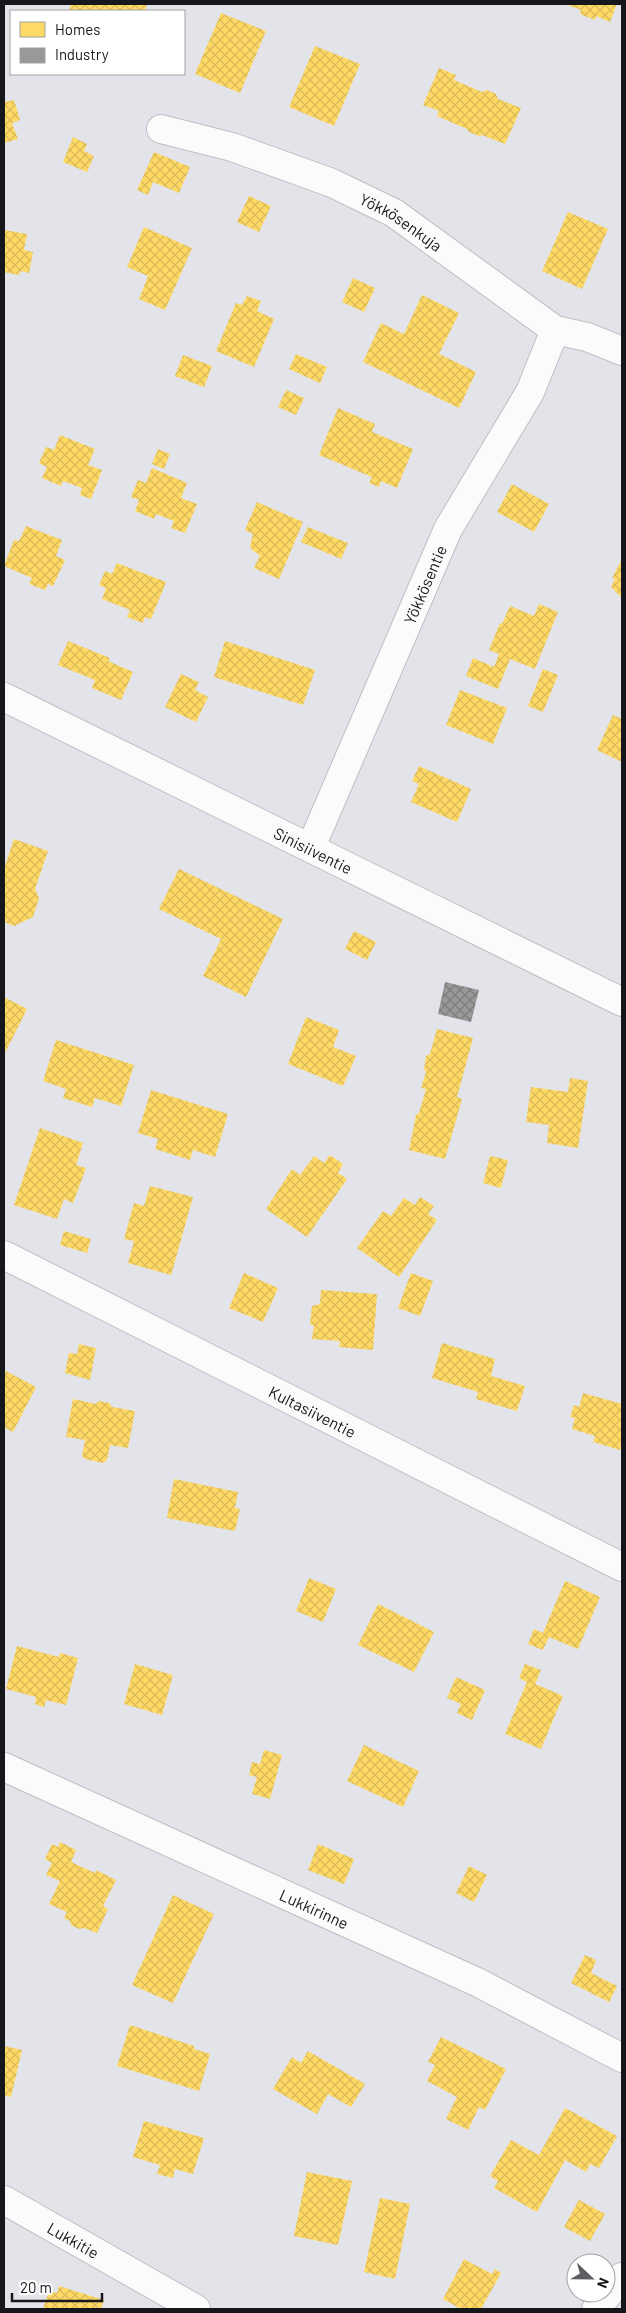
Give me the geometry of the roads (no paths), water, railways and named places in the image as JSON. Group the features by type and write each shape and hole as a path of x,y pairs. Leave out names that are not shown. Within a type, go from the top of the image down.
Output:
{"street":[{"name":"Yökkösenkuja","path":"161,129 232,147 332,183 394,213 555,330 587,337 622,351"},
{"name":"Yökkösentie","path":"311,847 448,529 530,392 555,330"},
{"name":"Sinisiiventie","path":"4,696 622,1002"},
{"name":"Kultasiiventie","path":"4,1255 622,1567"},
{"name":"Lukkirinne","path":"4,1768 479,1983 622,2058"},
{"name":"Lukkitie","path":"4,2200 196,2309"},
{"path":"596,2309 622,2277"}]}
